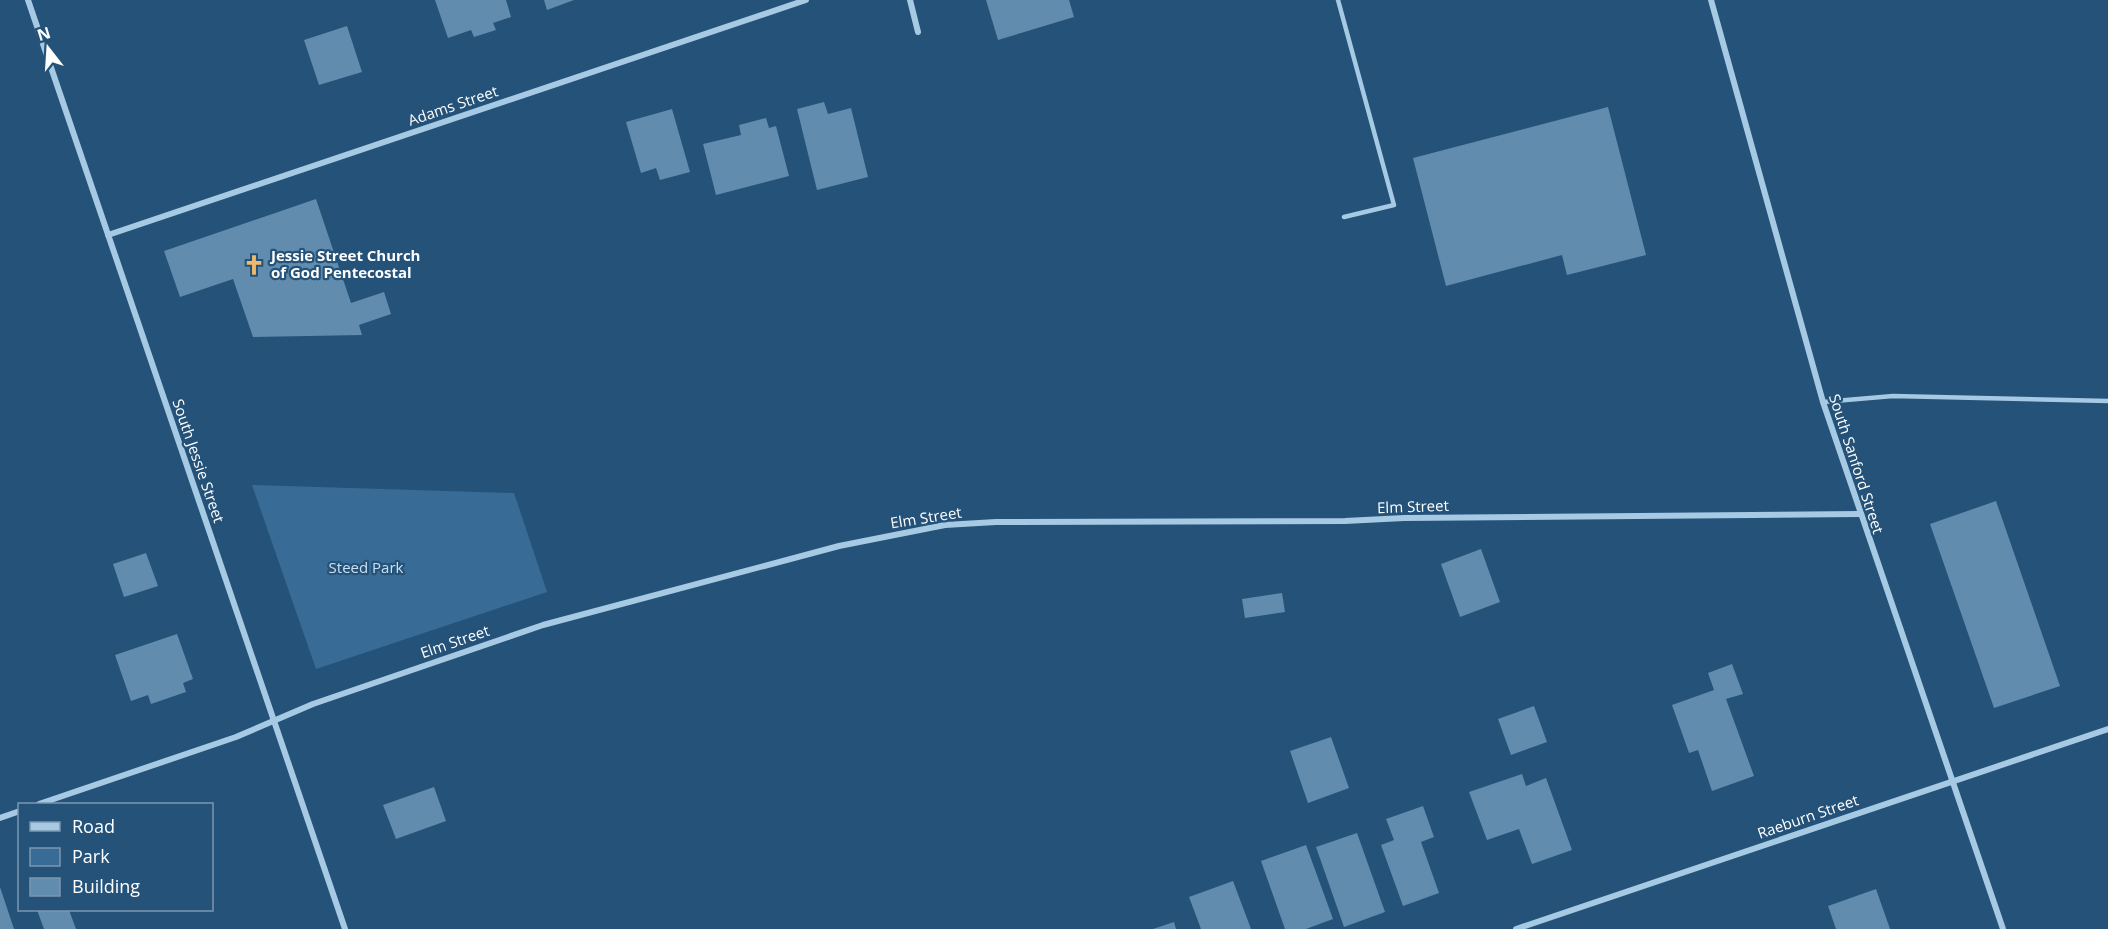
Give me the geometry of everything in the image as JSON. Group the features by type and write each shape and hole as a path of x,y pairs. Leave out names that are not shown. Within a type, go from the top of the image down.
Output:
{"street":[{"name":"South Jessie Street","path":"28,0 345,929"},
{"name":"Adams Street","path":"108,235 806,0"},
{"path":"910,0 918,32"},
{"name":"South Sanford Street","path":"1711,0 1822,402 2003,929"},
{"name":"Elm Street","path":"42,803 236,737 313,704 561,620 839,546 945,525 1065,521 1345,521 1404,518 1859,514"},
{"name":"Raeburn Street","path":"1516,929 2108,729"},
{"path":"0,818 18,812"}],"lane":[{"path":"1338,0 1394,205 1344,217"},
{"path":"1822,402 1893,396 2108,401"}],"green space":[{"name":"Steed Park","path":"252,485 514,493 547,592 316,669"}],"building":[{"path":"435,0 506,0 511,17 493,23 496,30 474,37 471,30 448,38"},
{"path":"544,0 574,0 547,10"},
{"path":"986,0 1069,0 1074,17 998,40"},
{"path":"347,26 362,72 319,85 304,40"},
{"path":"824,102 828,114 851,108 868,177 817,190 797,109"},
{"path":"1608,107 1646,255 1567,275 1562,255 1446,286 1413,158"},
{"path":"672,109 690,172 660,180 656,168 641,173 626,122"},
{"path":"766,118 769,128 776,126 789,176 716,195 703,144 741,135 739,125"},
{"name":"Jessie Street Church of God Pentecostal","path":"316,199 351,303 384,292 391,314 359,325 362,335 253,337 233,279 180,297 164,251"},
{"path":"1996,501 2060,686 1994,708 1930,524"},
{"path":"1481,549 1500,602 1460,617 1441,564"},
{"path":"146,553 158,586 124,597 113,564"},
{"path":"1282,593 1285,612 1245,618 1242,599"},
{"path":"177,634 193,679 183,683 186,692 151,704 148,695 131,701 115,655"},
{"path":"1732,664 1743,694 1726,699 1754,776 1712,791 1698,750 1689,753 1672,705 1714,690 1708,673"},
{"path":"1534,706 1547,742 1511,755 1498,719"},
{"path":"1331,737 1349,788 1308,803 1290,751"},
{"path":"1522,774 1526,786 1546,778 1572,850 1532,864 1519,829 1487,840 1469,792"},
{"path":"434,787 446,821 396,839 383,805"},
{"path":"1423,806 1434,837 1421,842 1439,893 1403,906 1381,845 1394,840 1386,819"},
{"path":"1357,833 1385,912 1344,927 1316,847"},
{"path":"1306,845 1333,919 1306,929 1285,929 1261,861"},
{"path":"1233,881 1251,929 1201,929 1189,897"},
{"path":"0,887 14,929 0,929"},
{"path":"1876,889 1890,929 1836,929 1828,906"},
{"path":"37,911 69,911 76,929 44,929"},
{"path":"1174,922 1176,929 1153,929"}],"place":[{"name":"Jessie Street Church of God Pentecostal","path":"254,265"}]}
